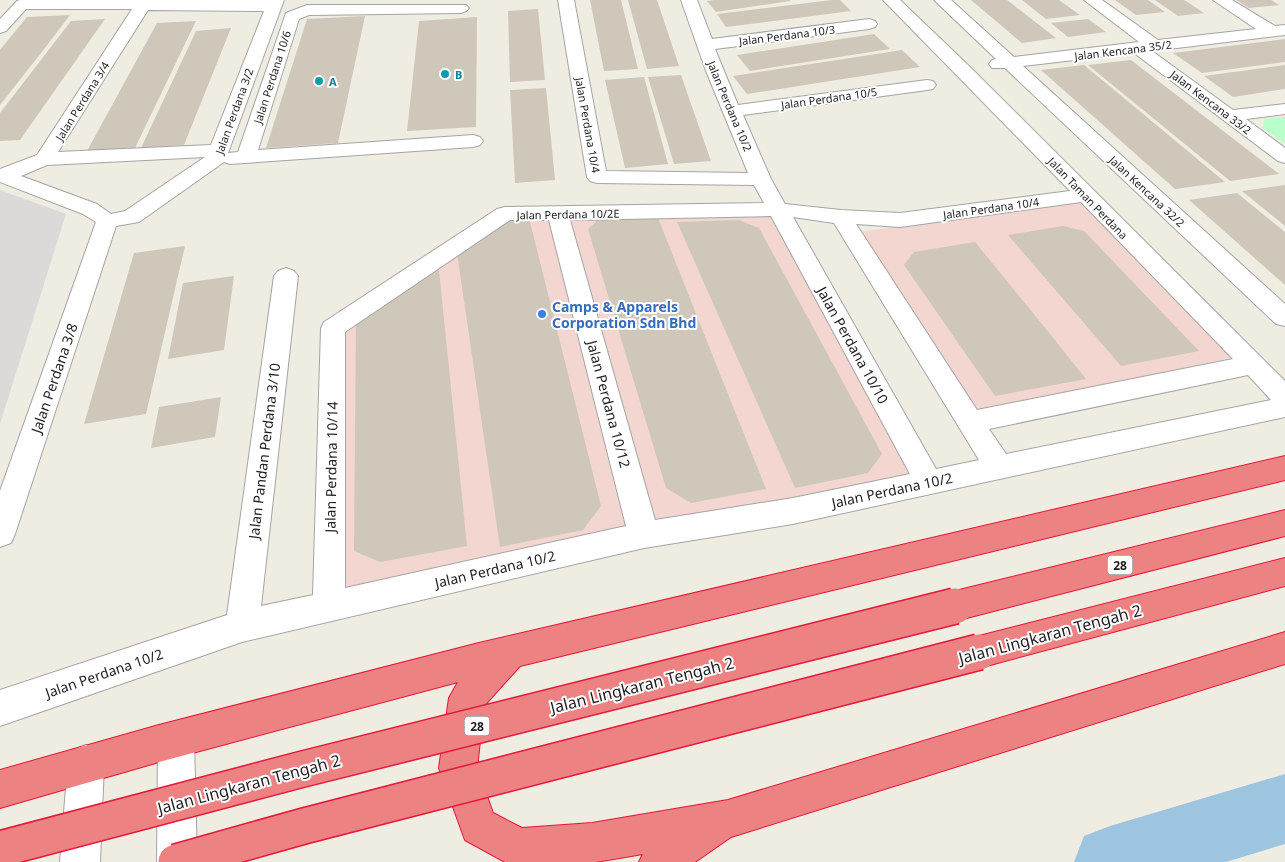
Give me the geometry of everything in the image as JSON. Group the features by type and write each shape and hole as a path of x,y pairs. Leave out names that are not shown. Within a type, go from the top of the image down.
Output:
{"highway":[{"path":"0,789 86,763 510,652 1285,468"},
{"name":"Jalan Lingkaran Tengah 2","path":"0,849 313,766 1285,523"},
{"name":"Jalan Lingkaran Tengah 2","path":"176,862 323,821 1285,572"},
{"path":"510,652 468,698 458,768 479,826 519,848 592,843 728,819 1285,648"},
{"path":"660,862 728,819"}],"street":[{"name":"Jalan Perdana 10/4","path":"566,0 597,177 761,179"},
{"name":"Jalan Perdana 10/2","path":"689,0 732,111 761,179 777,208"},
{"name":"Jalan Taman Perdana","path":"891,0 962,69 1285,397"},
{"name":"Jalan Kencana 32/2","path":"942,0 1285,318"},
{"name":"Jalan Kencana 33/2","path":"1092,0 1230,116 1285,157"},
{"path":"1221,0 1279,31"},
{"path":"0,28 22,4 275,3"},
{"name":"Jalan Perdana 3/2","path":"107,222 131,217 217,155 275,3"},
{"name":"Jalan Perdana 3/4","path":"44,159 143,5"},
{"name":"Jalan Perdana 10/6","path":"246,157 292,16 307,10 461,8"},
{"name":"Jalan Perdana 10/3","path":"706,45 869,24"},
{"name":"Jalan Kencana 35/2","path":"962,69 1279,31"},
{"name":"Jalan Perdana 10/5","path":"732,111 927,85"},
{"path":"1230,116 1285,109"},
{"path":"2,175 44,159 217,155 246,157 473,141"},
{"path":"2,175 90,209 107,222"},
{"name":"Jalan Perdana 10/4","path":"777,208 841,218 900,220 1084,195"},
{"name":"Jalan Perdana 10/2E","path":"333,328 505,214 777,208"},
{"name":"Jalan Perdana 10/10","path":"777,208 929,482"},
{"name":"Jalan Perdana 10/12","path":"558,214 644,536"},
{"path":"841,218 999,468"},
{"name":"Jalan Perdana 3/8","path":"0,534 107,222"},
{"name":"Jalan Pandan Perdana 3/10","path":"242,626 286,276"},
{"name":"Jalan Perdana 10/14","path":"328,606 333,328"},
{"path":"969,422 1252,365"},
{"name":"Jalan Perdana 10/2","path":"0,708 242,626 644,536 793,511 1285,407"},
{"path":"176,739 176,862"},
{"path":"80,862 86,763"}],"shaded area":[{"path":"0,190 66,214 0,424"},
{"path":"1081,200 1235,357 977,412 859,232"},
{"path":"773,214 912,476 345,591 341,330 509,218"}],"green space":[{"path":"1285,117 1285,144 1263,128 1264,119"}],"building":[{"path":"590,0 621,0 638,69 604,71"},
{"path":"628,0 657,0 679,66 647,69"},
{"path":"840,0 851,11 726,27 717,14"},
{"path":"971,0 1007,0 1056,38 1022,43"},
{"path":"1022,0 1059,0 1080,15 1046,19"},
{"path":"1115,0 1148,0 1165,12 1136,15"},
{"path":"1155,0 1184,0 1204,13 1178,16"},
{"path":"1236,0 1271,0 1279,5 1249,8"},
{"path":"707,1 790,1 716,12"},
{"path":"538,9 545,80 510,82 508,11"},
{"path":"70,15 0,105 0,50 27,17"},
{"name":"A","path":"365,16 338,143 266,148 307,19"},
{"name":"B","path":"477,17 476,127 407,131 419,21"},
{"path":"105,19 20,140 0,141 0,113 71,21"},
{"path":"1088,19 1106,32 1068,37 1051,23"},
{"path":"196,21 135,148 87,151 157,23"},
{"path":"231,28 184,145 141,148 196,31"},
{"path":"874,34 890,49 750,71 737,55"},
{"path":"1285,39 1285,62 1202,73 1173,53"},
{"path":"902,50 920,67 747,94 733,76"},
{"path":"1131,60 1279,174 1230,181 1088,65"},
{"path":"1084,65 1225,182 1175,189 1041,70"},
{"path":"1285,65 1285,89 1233,97 1204,76"},
{"path":"681,75 711,161 674,164 648,77"},
{"path":"644,77 668,164 625,168 605,80"},
{"path":"546,88 555,180 515,183 510,90"},
{"path":"1285,185 1285,226 1242,191"},
{"path":"1237,193 1285,232 1285,285 1189,200"},
{"path":"529,218 601,506 583,530 500,547 457,253 499,222"},
{"path":"658,218 766,489 691,503 666,488 588,229 598,220"},
{"path":"739,220 759,228 882,454 868,473 795,488 677,222"},
{"path":"1063,226 1084,231 1199,351 1121,366 1008,235"},
{"path":"975,242 1086,379 995,396 904,265 914,252"},
{"path":"185,246 146,414 84,424 134,253"},
{"path":"439,270 467,546 380,562 354,551 356,322"},
{"path":"234,276 224,350 168,359 183,283"},
{"path":"221,397 215,437 151,448 159,407"}],"waterway":[{"path":"1110,862 1285,809"}],"place":[{"name":"B","path":"445,74"},
{"name":"A","path":"319,81"},
{"name":"Camps & Apparels Corporation Sdn Bhd","path":"542,314"}]}
